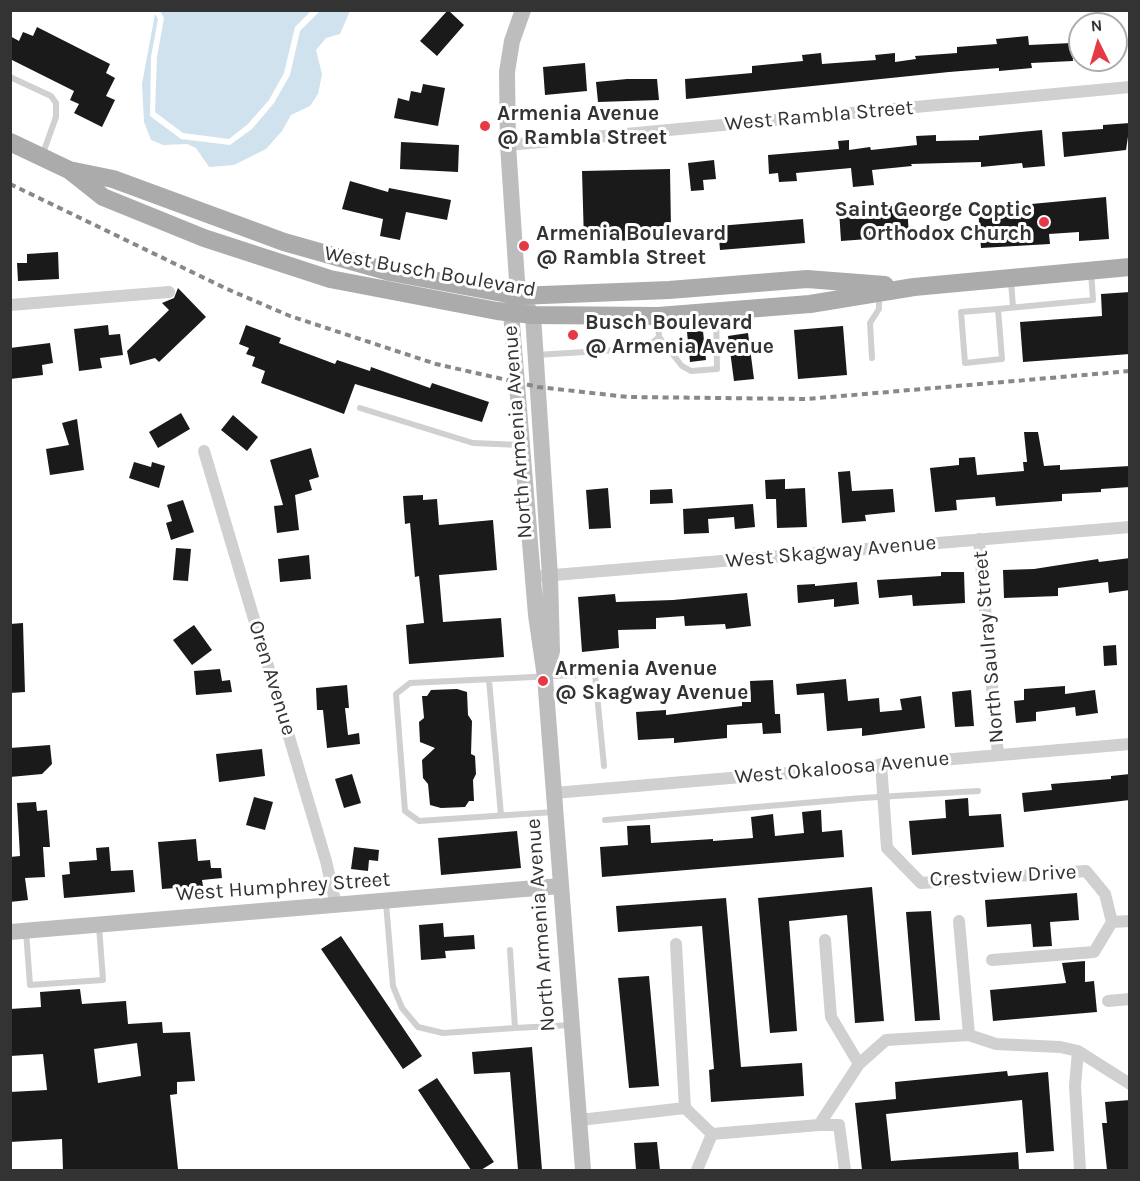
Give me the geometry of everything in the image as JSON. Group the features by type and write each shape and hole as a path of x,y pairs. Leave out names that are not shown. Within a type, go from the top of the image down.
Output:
{"main road":[{"name":"North Armenia Avenue","path":"523,10 512,41 507,72 508,145 514,304 524,445 542,576"},
{"name":"West Busch Boulevard","path":"10,142 69,170 113,179 284,242 514,304 533,315 658,316 810,304 914,287 1130,267"},
{"name":"West Busch Boulevard","path":"514,304 807,279 914,287"},
{"name":"North Armenia Avenue","path":"533,315 542,576 539,649 545,677 583,1170"},
{"name":"West Humphrey Street","path":"18,931 560,886"}],"street":[{"name":"West Rambla Street","path":"508,145 1130,87"},
{"path":"10,305 169,292"},
{"name":"Oren Avenue","path":"204,451 326,861 336,906"},
{"name":"West Skagway Avenue","path":"542,576 1130,527"},
{"name":"North Saulray Street","path":"979,539 998,755"},
{"name":"West Okaloosa Avenue","path":"554,793 1130,744"},
{"name":"Crestview Drive","path":"881,764 887,848 921,883 1086,872 1105,894 1112,922"},
{"path":"958,921 969,1035"},
{"path":"992,960 1094,952 1112,922 1130,921"},
{"path":"825,940 831,1017 859,1064"},
{"path":"676,944 685,1108 712,1134 839,1125 845,1170"},
{"path":"1108,1001 1130,999"},
{"path":"819,1125 859,1064 886,1040 969,1035 996,1044 1060,1047 1078,1051 1130,1084"},
{"path":"1078,1051 1075,1086 1080,1170"},
{"path":"580,1120 685,1108"},
{"path":"696,1170 712,1134"}],"lane":[{"path":"10,77 51,96 56,103 56,117 41,157"},
{"path":"998,309 1002,359 965,363 961,312 1094,300 1091,271"},
{"path":"1010,278 1013,307"},
{"path":"872,358 870,323 879,309 879,293"},
{"path":"658,316 659,337 682,366 691,371 717,369 716,311"},
{"path":"536,355 634,349 650,345 659,337"},
{"path":"360,408 473,443 524,445"},
{"path":"555,812 419,821 405,811 396,694 410,683 595,674 604,766"},
{"path":"489,680 501,815"},
{"path":"605,820 978,790"},
{"path":"386,902 393,986 402,1008 418,1027 443,1033 571,1025"},
{"path":"18,931 30,985 103,980 99,924"},
{"path":"510,950 515,1028"}],"water":[{"path":"160,11 311,11 295,27 284,73 269,100 248,124 229,139 183,133 155,112 157,57 164,18"},
{"path":"320,11 350,11 340,34 326,38 316,50 322,74 318,94 310,106 291,115 282,131 266,149 234,165 209,167 196,148 187,144 163,145 151,140 144,122 142,84 155,14 158,19 151,57 150,116 181,139 230,145 252,129 274,103 290,75 300,31"}],"building":[{"path":"448,10 464,25 437,56 420,41"},
{"path":"37,27 110,64 106,73 115,78 106,96 115,100 102,127 74,113 79,104 70,100 74,91 10,59 10,36 19,41 23,32 33,36"},
{"path":"1028,36 1029,45 1068,43 1068,61 1031,63 1032,68 949,72 686,99 685,79 752,73 752,66 803,61 802,55 821,53 822,64 876,60 875,55 895,53 895,62 916,59 915,56 957,53 957,47 997,44 996,39"},
{"path":"585,63 587,91 545,95 543,67"},
{"path":"657,79 659,100 598,102 596,82"},
{"path":"423,84 445,88 438,126 394,118 398,98 409,101 411,91 421,93"},
{"path":"1130,123 1126,150 1064,157 1062,132 1103,129 1103,125"},
{"path":"1042,130 1045,166 1023,168 1022,163 981,167 981,162 911,164 912,166 872,170 874,185 853,187 851,168 796,173 797,181 779,182 778,173 769,174 768,155 839,149 838,141 849,140 849,150 870,147 871,150 917,145 916,136 936,135 936,141 979,140 979,136"},
{"path":"401,142 459,145 458,172 400,169"},
{"path":"714,160 716,179 703,180 704,190 691,191 688,163"},
{"path":"670,169 671,229 662,229 662,240 584,241 582,171"},
{"path":"350,181 388,192 389,188 451,200 447,220 406,212 400,240 380,236 383,219 342,209"},
{"path":"1106,197 1109,239 1079,241 1079,232 1049,234 1050,244 981,248 978,209"},
{"path":"907,205 909,236 841,241 839,210"},
{"path":"803,219 805,243 720,250 718,226"},
{"path":"58,252 59,279 18,281 17,263 27,263 27,254"},
{"path":"178,288 206,317 159,362 155,358 130,365 127,351 169,310 162,303 174,298"},
{"path":"1130,292 1130,354 1023,362 1020,322 1102,316 1101,294"},
{"path":"108,325 109,335 120,334 123,355 100,358 102,368 79,371 74,329"},
{"path":"246,325 281,338 279,343 335,364 337,360 370,371 371,367 430,388 432,383 489,402 482,422 355,384 344,414 261,383 265,371 252,366 255,357 246,354 249,348 239,344"},
{"path":"843,326 847,375 798,379 794,330"},
{"path":"703,331 706,360 690,362 687,332"},
{"path":"748,333 754,379 734,381 728,336"},
{"path":"50,343 53,363 42,365 43,375 10,379 10,348"},
{"path":"181,413 190,429 158,448 149,432"},
{"path":"233,415 258,437 247,451 221,430"},
{"path":"77,419 84,470 50,475 46,449 69,445 62,423"},
{"path":"1024,432 1038,432 1044,466 1060,465 1060,470 1130,466 1130,487 1101,489 1101,492 1062,494 1062,501 996,506 995,497 956,500 957,510 935,512 930,468 959,465 959,458 975,457 977,475 1024,471 1023,462 1027,462"},
{"path":"311,448 319,477 309,480 312,490 295,495 299,530 277,533 274,506 283,505 270,460"},
{"path":"134,462 151,467 152,462 165,466 159,488 129,478"},
{"path":"850,471 852,491 893,489 895,512 865,515 866,521 842,523 838,472"},
{"path":"785,479 785,489 805,488 807,527 777,528 776,499 766,499 765,480"},
{"path":"608,488 611,528 589,529 586,490"},
{"path":"672,489 673,503 650,504 650,490"},
{"path":"423,495 423,500 437,499 439,525 493,520 497,570 439,575 443,622 501,618 504,657 409,664 406,625 424,623 419,576 415,577 410,523 405,524 403,496"},
{"path":"183,500 194,532 171,540 166,523 172,521 167,505"},
{"path":"753,504 755,527 735,529 734,517 708,519 709,533 684,534 683,509"},
{"path":"176,548 191,549 188,581 173,580"},
{"path":"309,555 311,579 280,582 278,559"},
{"path":"1130,558 1130,590 1109,593 1108,582 1058,588 1058,596 1004,598 1003,570 1034,569 1098,559 1099,562"},
{"path":"941,572 964,572 965,603 913,606 912,595 879,598 877,580 941,576"},
{"path":"857,582 859,604 834,607 834,599 798,603 797,585 815,584 815,586"},
{"path":"747,593 751,626 726,629 725,624 685,626 684,616 656,618 656,629 618,630 619,648 582,652 578,597 615,594 616,602 673,600"},
{"path":"23,623 25,692 10,693 10,624"},
{"path":"194,625 212,650 192,665 173,640"},
{"path":"1116,645 1117,665 1104,666 1103,646"},
{"path":"220,669 222,681 230,680 232,692 196,695 194,671"},
{"path":"846,679 848,701 879,698 880,712 902,710 900,699 921,696 925,728 862,736 862,728 827,731 824,693 797,695 796,684"},
{"path":"773,680 775,714 780,714 781,733 763,734 762,723 727,725 727,738 674,743 674,738 638,740 636,712 666,710 666,715 742,706 742,702 751,702 750,681"},
{"path":"347,685 349,708 345,708 348,735 359,733 360,744 327,748 323,710 317,710 316,688"},
{"path":"1065,686 1065,694 1095,690 1098,713 1076,716 1075,707 1036,712 1036,721 1016,723 1014,701 1024,700 1024,689"},
{"path":"457,689 467,692 468,715 472,721 471,754 475,756 476,774 473,780 474,801 469,801 465,807 441,808 430,805 428,784 423,778 422,760 435,748 420,742 419,722 424,718 422,696 427,696 431,690"},
{"path":"971,690 974,726 955,727 952,692"},
{"path":"50,745 52,764 42,774 10,777 10,748"},
{"path":"262,749 265,776 219,782 216,754"},
{"path":"352,774 361,803 344,808 335,779"},
{"path":"1130,774 1130,800 1024,812 1022,793 1052,790 1051,784 1111,779 1111,776"},
{"path":"254,797 273,802 265,830 246,825"},
{"path":"968,798 969,816 1001,814 1004,847 912,855 909,821 946,818 945,800"},
{"path":"36,802 37,811 47,810 50,847 43,847 45,877 25,878 28,900 10,902 10,857 20,856 17,803"},
{"path":"821,810 822,832 842,830 844,857 602,877 600,847 628,845 627,826 650,825 651,843 753,838 751,817 773,814 775,836 804,833 802,812"},
{"path":"517,831 521,868 441,875 438,838"},
{"path":"196,839 198,861 210,860 211,868 221,868 222,878 202,880 203,886 162,889 158,842"},
{"path":"109,847 111,871 133,870 135,892 64,898 62,875 70,874 69,862 97,860 96,848"},
{"path":"354,847 379,850 378,861 369,860 368,871 351,869"},
{"path":"872,887 884,1021 855,1023 847,915 789,921 797,1031 770,1033 758,898"},
{"path":"1077,893 1079,920 1050,922 1052,946 1033,947 1031,924 987,927 985,900"},
{"path":"726,898 741,1067 802,1063 804,1096 711,1102 709,1070 714,1069 702,926 618,932 616,906"},
{"path":"931,911 940,1020 915,1021 906,912"},
{"path":"443,923 444,937 474,935 475,949 445,951 446,958 421,960 419,925"},
{"path":"341,936 422,1056 403,1069 321,949"},
{"path":"1085,961 1085,982 1094,981 1097,1012 993,1021 990,990 1066,983 1062,963"},
{"path":"649,976 659,1086 629,1088 618,978"},
{"path":"80,989 82,1004 126,1001 128,1024 162,1022 163,1033 190,1032 195,1081 177,1082 177,1094 170,1095 178,1169 63,1170 62,1139 10,1142 10,1092 47,1090 43,1054 10,1056 10,1009 41,1007 40,992","holes":["137,1043 141,1076 98,1083 94,1049"]},
{"path":"532,1047 542,1170 518,1170 510,1072 474,1074 472,1052"},
{"path":"1007,1071 1008,1076 1048,1072 1054,1151 1026,1153 1022,1100 886,1114 891,1161 1018,1152 1019,1170 862,1170 855,1103 896,1099 895,1082"},
{"path":"437,1078 494,1162 481,1170 471,1170 418,1090"},
{"path":"1130,1100 1130,1170 1107,1170 1102,1123 1107,1123 1105,1102"},
{"path":"657,1142 660,1170 636,1170 634,1143"}],"railway":[{"path":"10,184 227,289 290,316 436,364 538,387 628,397 807,399 1130,371"}],"place":[{"name":"Armenia Avenue @ Rambla Street","path":"485,126"},
{"name":"Saint George Coptic Orthodox Church","path":"1044,222"},
{"name":"Armenia Boulevard @ Rambla Street","path":"524,246"},
{"name":"Busch Boulevard @ Armenia Avenue","path":"573,335"},
{"name":"Armenia Avenue @ Skagway Avenue","path":"543,681"}]}
